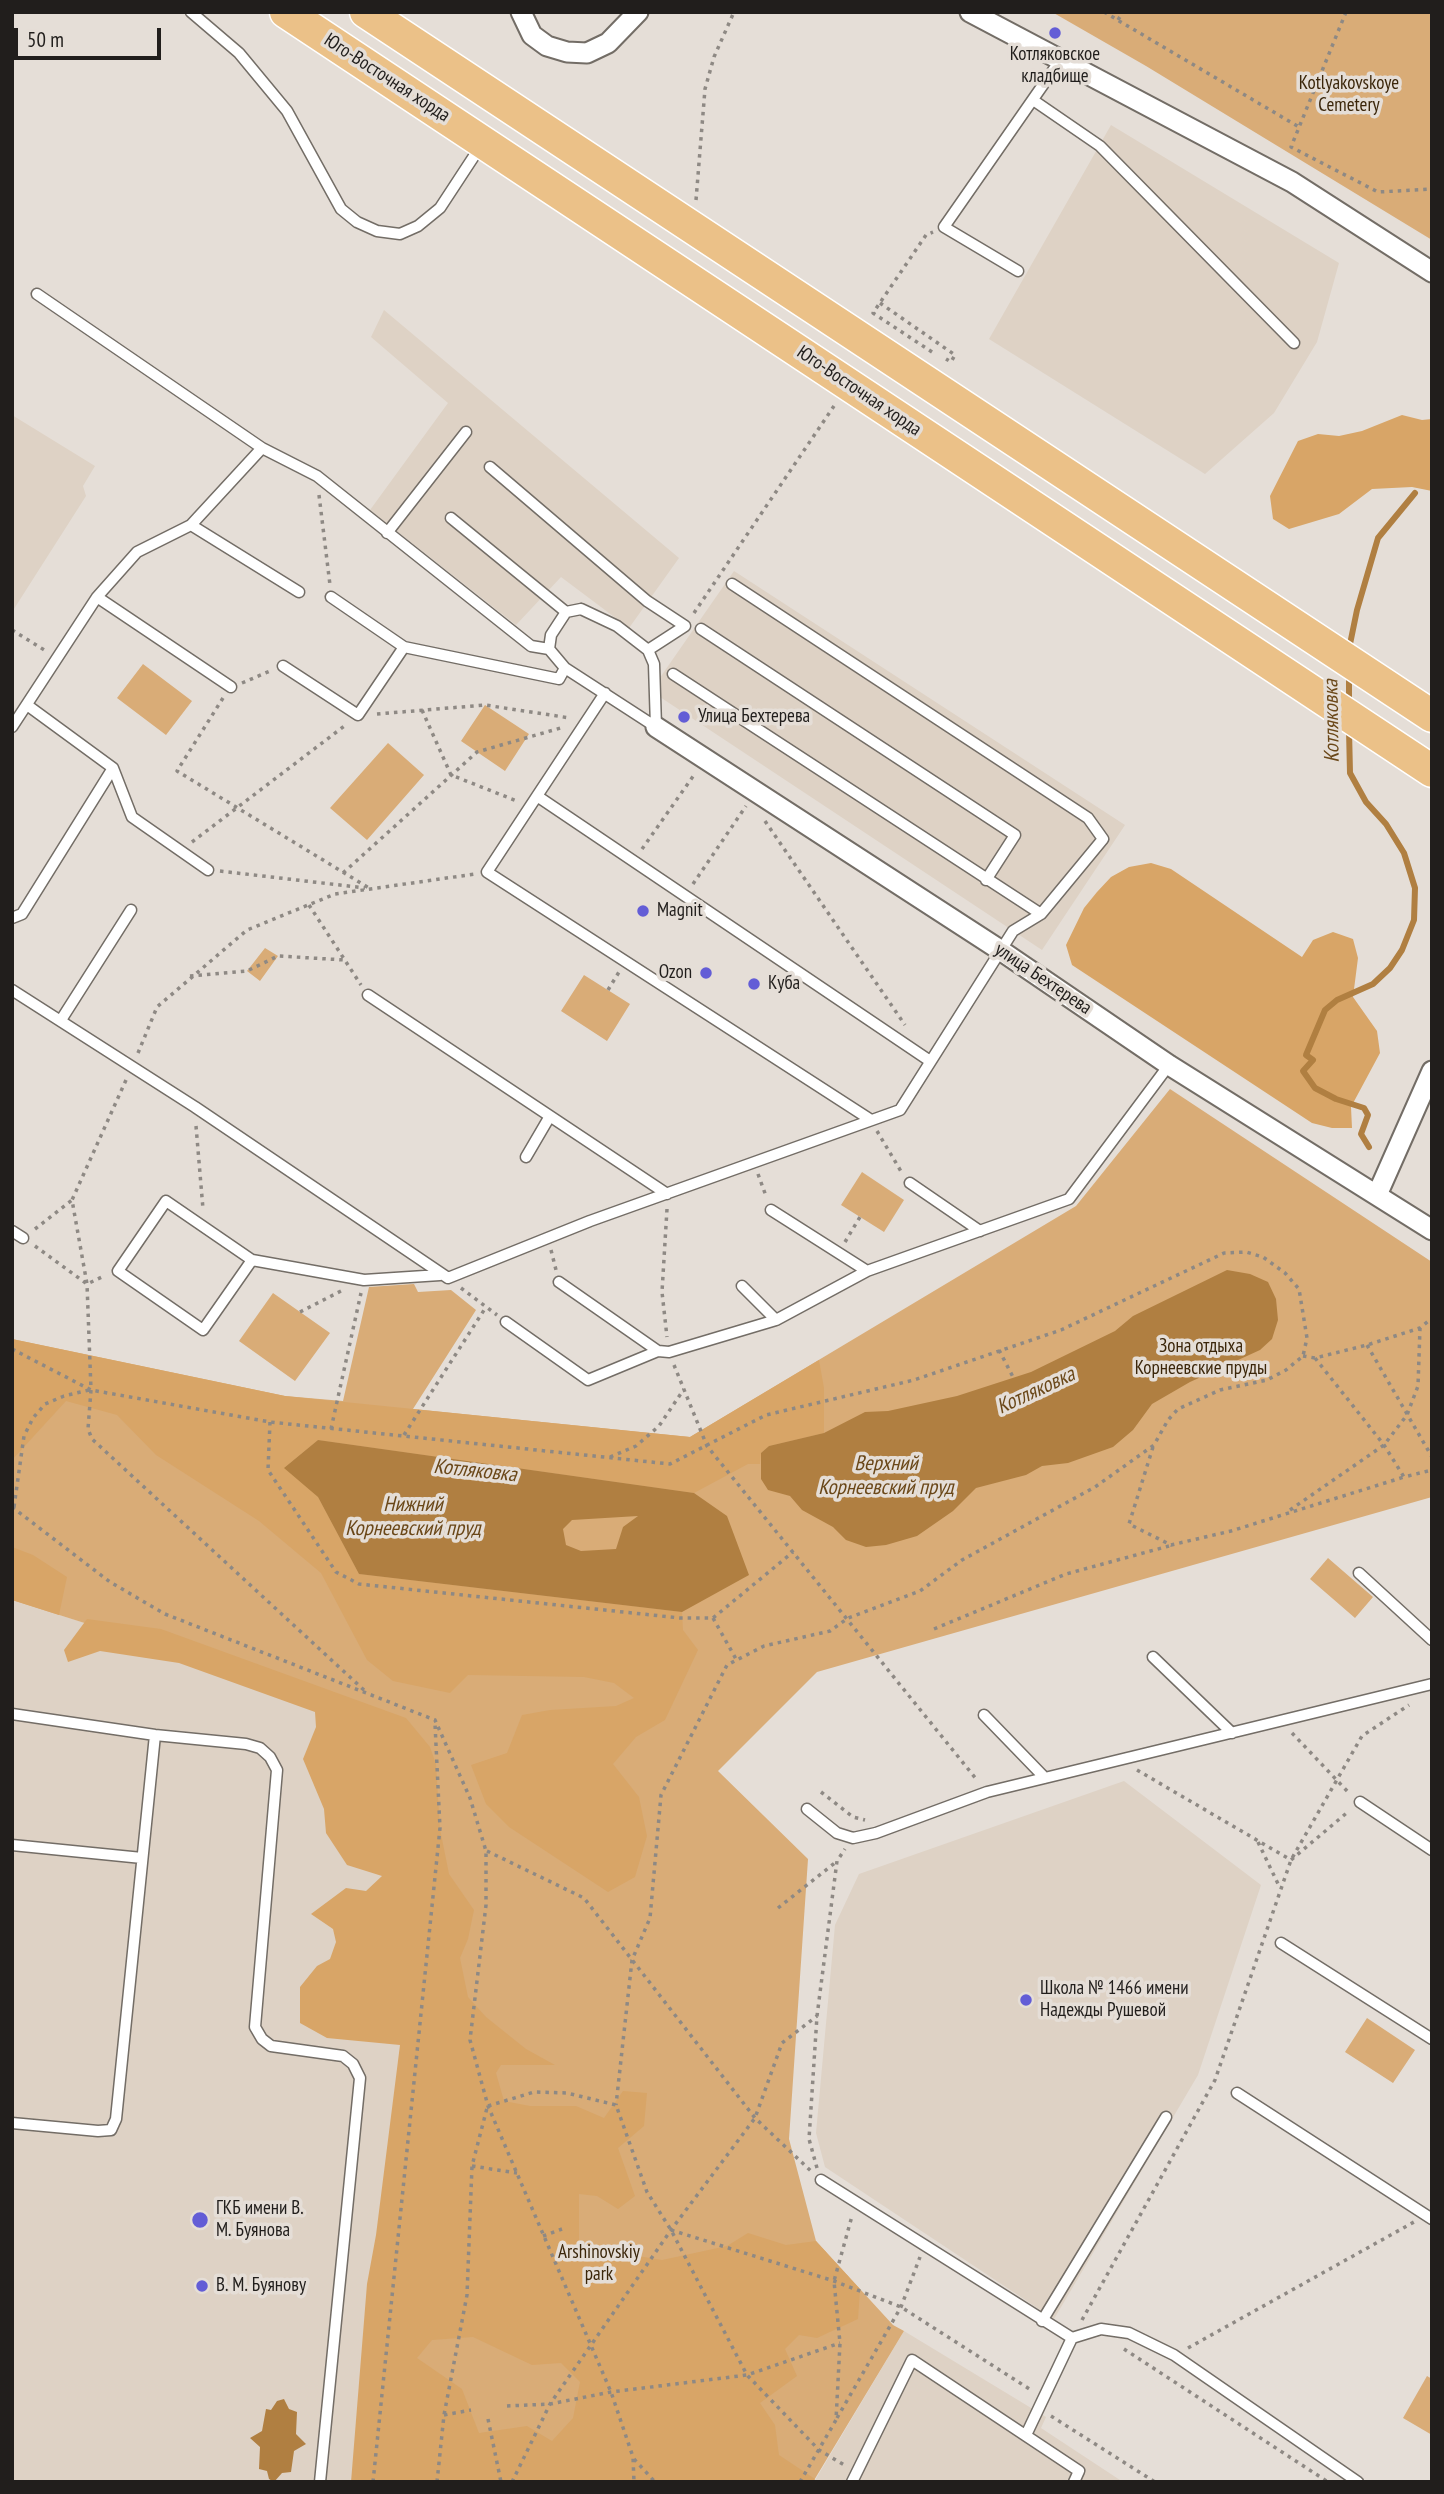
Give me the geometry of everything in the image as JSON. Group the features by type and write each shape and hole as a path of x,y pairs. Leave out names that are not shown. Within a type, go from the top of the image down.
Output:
{"main road":[{"name":"Юго-Восточная хорда","path":"286,12 485,141 1432,771"},
{"path":"366,12 1432,716"}],"street":[{"path":"521,12 532,35 547,46 567,52 587,53 608,43 638,12"},
{"path":"970,12 1292,182 1432,272"},
{"name":"улица Бехтерева","path":"656,727 1000,950 1170,1065 1432,1230"},
{"path":"1377,1195 1432,1071"}],"lane":[{"path":"191,12 239,52 287,111 341,209 357,222 377,230 400,233 418,226 440,208 485,141"},
{"path":"1018,271 944,228 1061,59"},
{"path":"1033,100 1100,146 1294,343"},
{"path":"37,294 262,448 317,476 531,646 549,649 565,668 656,727"},
{"path":"387,533 466,432"},
{"path":"12,727 97,597 137,552 191,526 262,448"},
{"path":"490,467 648,601 685,626 648,650"},
{"path":"451,519 566,612"},
{"path":"191,526 299,592"},
{"path":"252,1260 203,1330 118,1271 166,1201 252,1260 364,1280 444,1277 900,1110 1013,931 1041,914 1103,839 1088,818 732,584"},
{"path":"97,597 230,687"},
{"path":"331,597 404,648 559,679 565,668"},
{"path":"549,649 551,635 566,612 581,609 597,614 648,650 654,664 656,727"},
{"path":"701,629 1016,835 986,880"},
{"path":"283,666 358,715 404,648"},
{"path":"673,674 1041,914"},
{"path":"605,693 487,872 871,1120"},
{"path":"27,705 113,768 132,817 208,870"},
{"path":"12,918 22,914 113,768"},
{"path":"537,796 930,1061"},
{"path":"61,1020 131,910"},
{"path":"12,990 195,1107 444,1277"},
{"path":"368,995 667,1194"},
{"path":"506,1322 588,1380 658,1351 669,1352 776,1320 867,1271 1069,1199 1170,1065"},
{"path":"526,1157 550,1116"},
{"path":"910,1183 980,1231"},
{"path":"771,1210 867,1271"},
{"path":"12,1231 23,1238"},
{"path":"559,1282 658,1351"},
{"path":"742,1286 776,1320"},
{"path":"1359,1573 1432,1640"},
{"path":"1153,1657 1232,1733"},
{"path":"807,1809 837,1833 853,1838 876,1833 988,1792 1432,1684"},
{"path":"12,1714 155,1735 246,1744 260,1748 270,1757 277,1770 255,2027 262,2039 271,2046 343,2056 353,2064 360,2078 320,2482"},
{"path":"984,1715 1045,1778"},
{"path":"12,2123 98,2131 111,2130 116,2119 155,1735"},
{"path":"1360,1802 1432,1850"},
{"path":"12,1845 142,1858"},
{"path":"1281,1943 1432,2039"},
{"path":"1237,2093 1429,2218"},
{"path":"1042,2321 1166,2117"},
{"path":"821,2180 1042,2321 1072,2337 1101,2329 1129,2333 1174,2356 1358,2482"},
{"path":"1027,2435 1072,2337"},
{"path":"855,2477 912,2360 1079,2471 1074,2482"}],"path":[{"path":"695,207 705,89 714,57 734,12"},
{"path":"1104,12 1299,127"},
{"path":"1118,20 1122,12"},
{"path":"1346,12 1291,147 1378,192 1432,189"},
{"path":"867,322 926,235 944,228"},
{"path":"880,303 955,355 951,362 946,359"},
{"path":"873,313 932,352"},
{"path":"685,626 834,405 841,410"},
{"path":"317,476 331,597"},
{"path":"12,630 57,659"},
{"path":"283,666 230,687 177,771 371,889"},
{"path":"180,851 358,715 485,705 586,721"},
{"path":"422,710 451,775 530,806"},
{"path":"344,873 477,752 586,721"},
{"path":"633,862 698,770"},
{"path":"685,897 749,802"},
{"path":"761,816 907,1028"},
{"path":"208,870 371,889"},
{"path":"87,1284 23,1238 72,1200 157,1007 189,976 247,930 335,894 487,872"},
{"path":"309,905 368,995"},
{"path":"189,976 247,971 278,956 345,960"},
{"path":"608,990 625,961"},
{"path":"195,1107 205,1227"},
{"path":"871,1120 896,1166"},
{"path":"754,1162 771,1210"},
{"path":"667,1194 662,1292 669,1352 707,1446 988,1792"},
{"path":"72,1200 87,1284 91,1390 88,1429 92,1439 368,1694"},
{"path":"838,1252 860,1217"},
{"path":"548,1238 559,1282"},
{"path":"12,1349 91,1390 270,1422 670,1464 766,1415 914,1380 1061,1330 1224,1253 1246,1251 1263,1257 1286,1273 1299,1290 1306,1316 1303,1356 1286,1370 1267,1380 1220,1390 1178,1409 1168,1420 1154,1445 1129,1524 1171,1545"},
{"path":"87,1284 118,1271"},
{"path":"444,1277 506,1322"},
{"path":"300,1312 364,1280"},
{"path":"331,1429 364,1280"},
{"path":"404,1436 486,1307"},
{"path":"1303,1356 1315,1358 1367,1345 1420,1328 1432,1318"},
{"path":"1286,1513 1384,1446 1407,1415 1418,1387 1420,1328"},
{"path":"1367,1345 1432,1457"},
{"path":"999,1350 1013,1377"},
{"path":"1315,1358 1384,1446 1404,1478"},
{"path":"609,1458 636,1446 659,1426 684,1389"},
{"path":"91,1390 64,1396 45,1404 33,1418 23,1436 13,1507 110,1582 165,1614 435,1720 470,1798 486,1851 486,1905 470,2039 488,2106 611,2392 633,2457 634,2482"},
{"path":"270,1422 268,1470 336,1572 359,1584 680,1618 713,1618 793,1552"},
{"path":"855,2477 819,2449 747,2375 671,2230 646,2192 616,2105 632,1960 650,1918 661,1795 720,1673 736,1659 764,1646 830,1631 848,1618 920,1591 962,1560 1095,1487 1154,1445"},
{"path":"934,1629 1066,1574 1231,1531 1432,1470"},
{"path":"713,1618 736,1659"},
{"path":"1072,2337 1215,2080 1291,1860 1362,1736 1420,1698"},
{"path":"373,2482 440,1828 435,1720"},
{"path":"1282,1721 1336,1783 1360,1802 1291,1860"},
{"path":"1119,1760 1291,1860"},
{"path":"778,1908 837,1861 853,1838"},
{"path":"1257,1840 1281,1889"},
{"path":"486,1851 584,1898 755,2118 821,2180"},
{"path":"821,2180 809,2139 817,2015 837,1861"},
{"path":"512,2482 550,2404 671,2230 755,2118 782,2043 817,2015"},
{"path":"488,2106 534,2092 567,2093 616,2105"},
{"path":"436,2482 444,2415 467,2295 472,2166 488,2106"},
{"path":"472,2166 517,2173"},
{"path":"836,2420 840,2343 834,2281 856,2203"},
{"path":"1174,2356 1429,2218"},
{"path":"543,2236 562,2229"},
{"path":"671,2230 834,2281 901,2306 1045,2398"},
{"path":"800,2482 901,2306 924,2245"},
{"path":"507,2406 550,2404 611,2392 747,2375 840,2343"},
{"path":"1114,2346 1121,2347 1328,2482"},
{"path":"1040,2409 1155,2482"},
{"path":"444,2415 471,2410"},
{"path":"488,2419 501,2482"},
{"path":"633,2457 655,2482"}],"shaded area":[{"path":"1111,125 1339,263 1317,342 1274,413 1205,474 989,339"},
{"path":"384,310 679,558 629,628 561,577 516,625 370,510 448,403 371,337"},
{"path":"12,415 95,466 83,486 86,496 12,612"},
{"path":"734,571 1125,825 1042,950 660,697 657,682"},
{"name":"ГКБ имени В. М. Буянова","path":"12,1600 406,1724 415,1959 359,2482 12,2482"},
{"name":"Школа № 1466 имени Надежды Рушевой","path":"1124,1781 1261,1885 1198,2075 1054,2319 825,2167 816,2133 835,1925 859,1874"},
{"path":"904,2331 1046,2417 1041,2428 1123,2482 814,2482"}],"green space":[{"name":"Kotlyakovskoye Cemetery","path":"1052,12 1432,12 1432,240 1146,66"},
{"path":"1402,415 1422,420 1432,419 1432,491 1412,487 1372,489 1339,514 1289,529 1273,519 1270,496 1298,441 1318,434 1339,436 1362,431"},
{"path":"143,664 192,701 166,735 117,698"},
{"path":"485,705 529,734 505,771 461,741"},
{"path":"388,743 424,775 367,840 330,808"},
{"path":"1151,863 1171,869 1302,957 1313,940 1333,932 1353,939 1358,958 1353,997 1377,1031 1380,1053 1351,1107 1352,1128 1332,1128 1312,1123 1072,965 1066,945 1084,908 1111,877 1129,867"},
{"path":"265,948 278,956 260,981 247,971"},
{"path":"584,975 630,1004 607,1041 561,1011"},
{"path":"1170,1089 1432,1262 1432,1497 817,1672 718,1771 808,1859 789,2139 816,2241 893,2325 904,2331 813,2482 359,2482 415,1959 406,1725 12,1600 12,1339 285,1396 343,1401 369,1287 414,1284 418,1292 451,1290 476,1310 413,1409 690,1437 1076,1206"},
{"path":"862,1172 904,1200 884,1232 841,1205"},
{"path":"273,1293 330,1333 295,1381 239,1341"},
{"path":"12,1339 285,1396 690,1437 819,1360 824,1388 824,1433 769,1446 761,1453 760,1464 748,1464 694,1493 318,1440 285,1467 318,1497 359,1574 682,1612 683,1630 698,1650 665,1720 636,1737 613,1764 639,1797 647,1836 635,1877 608,1892 509,1827 486,1804 471,1765 507,1753 522,1715 550,1710 616,1706 634,1698 614,1683 584,1677 468,1675 450,1693 393,1681 367,1660 321,1573 259,1521 156,1455 117,1415 66,1401 12,1460"},
{"path":"12,1547 33,1555 67,1577 59,1615 12,1600"},
{"path":"1328,1558 1373,1597 1355,1618 1310,1579"},
{"name":"Arshinovskiy park","path":"87,1619 161,1629 406,1718 430,1747 436,1764 440,1829 449,1874 474,1910 468,1939 460,1958 468,1997 486,2017 526,2049 555,2065 501,2065 496,2073 504,2101 530,2106 576,2106 604,2118 623,2091 647,2093 644,2126 618,2148 635,2196 618,2209 597,2196 579,2194 579,2251 614,2252 662,2260 727,2246 748,2233 786,2245 816,2241 860,2289 858,2319 817,2338 799,2335 785,2349 797,2376 760,2403 775,2425 779,2455 815,2479 813,2482 351,2482 367,2284 376,2235 400,2045 327,2038 300,2023 300,1987 317,1966 330,1959 336,1942 333,1929 311,1914 346,1888 366,1891 382,1876 347,1865 326,1833 324,1809 303,1759 316,1727 315,1712 179,1663 100,1651 68,1662 64,1650","holes":["473,2337 532,2365 561,2363 580,2382 573,2418 552,2441 527,2426 479,2433 462,2389 417,2358 432,2340"]},
{"path":"1367,2018 1415,2050 1393,2083 1345,2052"},
{"path":"1427,2376 1432,2379 1432,2435 1403,2418"}],"water":[{"name":"Верхний Корнеевский пруд","path":"1227,1270 1250,1274 1268,1282 1276,1299 1278,1320 1272,1339 1260,1350 1190,1382 1152,1404 1133,1430 1113,1447 1068,1463 1042,1466 1026,1475 976,1488 953,1511 917,1536 886,1545 866,1547 846,1540 833,1527 802,1510 790,1496 768,1490 761,1479 761,1453 769,1446 824,1433 865,1412 888,1411 957,1396 1031,1372 1115,1331 1133,1316"},
{"name":"Нижний Корнеевский пруд","path":"318,1440 694,1493 727,1516 749,1575 682,1612 359,1574 318,1497 284,1468","holes":["638,1516 623,1527 616,1549 581,1551 566,1545 563,1529 572,1520"]},
{"path":"284,2399 289,2409 297,2412 296,2434 306,2444 294,2451 291,2472 282,2473 274,2482 269,2479 267,2471 259,2469 260,2447 250,2438 262,2431 266,2409 271,2410 277,2401"}],"waterway":[{"name":"Котляковка","path":"1349,649 1357,610 1378,538 1415,493"},
{"name":"Котляковка","path":"1349,674 1349,705"},
{"name":"Котляковка","path":"1349,730 1350,773 1366,802 1386,824 1404,853 1415,888 1414,920 1402,950 1390,968 1373,984 1337,1000 1325,1010 1306,1055 1313,1060 1303,1071 1315,1088 1336,1099 1364,1108 1368,1115 1361,1134 1369,1147"}],"place":[{"name":"Котляковское кладбище","path":"1055,33"},
{"name":"Улица Бехтерева","path":"684,717"},
{"name":"Magnit","path":"643,911"},
{"name":"Ozon","path":"706,973"},
{"name":"Куба","path":"754,984"},
{"name":"Школа № 1466 имени Надежды Рушевой","path":"1026,2000"},
{"name":"ГКБ имени В. М. Буянова","path":"200,2220"},
{"name":"В. М. Буянову","path":"202,2286"}],"park label":[{"name":"Зона отдыха Корнеевские пруды","path":"1201,1358"}]}
